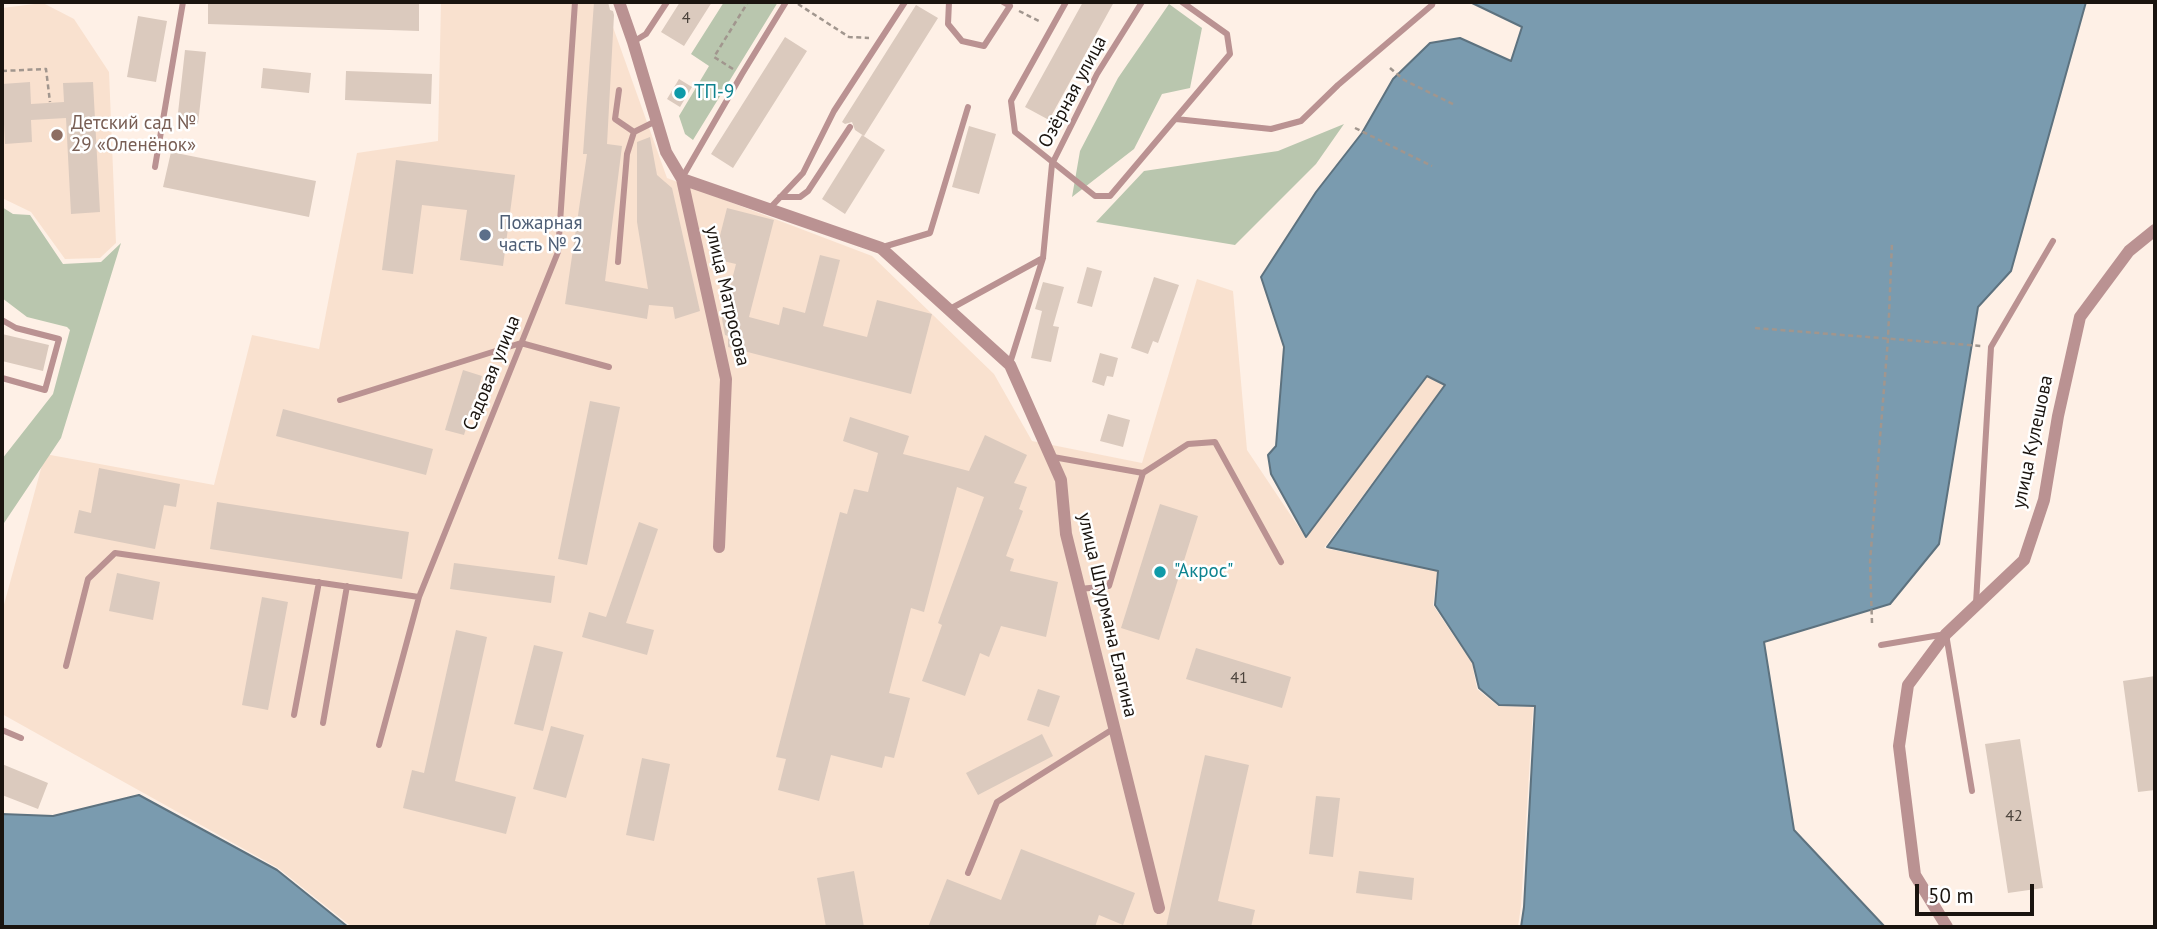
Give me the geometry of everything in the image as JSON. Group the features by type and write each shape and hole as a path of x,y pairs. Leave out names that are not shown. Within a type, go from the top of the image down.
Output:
{"street":[{"path":"619,2 666,152 682,179"},
{"name":"улица Штурмана Елагина","path":"682,179 881,248 1010,365 1061,481 1066,534 1159,908"},
{"name":"улица Матросова","path":"682,179 726,379 719,547"},
{"name":"улица Кулешова","path":"1947,927 1914,875 1899,746 1908,685 1946,634 2024,559 2044,500 2058,416 2080,317 2129,251 2155,230"}],"lane":[{"path":"155,167 183,2"},
{"name":"Садовая улица","path":"379,745 419,597 558,252 575,2"},
{"path":"633,42 646,34 667,2"},
{"path":"682,179 741,74 786,2"},
{"path":"770,208 803,173 834,111 905,2"},
{"path":"949,2 947,24 961,41 984,46 1006,4"},
{"path":"1066,2 1011,101 1015,132 1094,196 1110,196 1230,54 1227,34 1182,2"},
{"name":"Озёрная улица","path":"1010,365 1043,258 1052,164 1097,74 1142,2"},
{"path":"1176,119 1270,129 1301,121 1433,2"},
{"path":"619,90 615,119 634,132"},
{"path":"881,248 930,233 968,107"},
{"path":"618,262 627,154 634,132 656,121"},
{"path":"780,197 800,197 808,191 850,127"},
{"path":"1976,605 1991,347 2053,241"},
{"path":"949,310 1043,258"},
{"path":"2,320 16,328 59,339 46,390 2,378"},
{"path":"340,400 521,343 609,367"},
{"path":"1080,589 1109,586 1143,473 1188,444 1214,442 1281,562"},
{"path":"1051,457 1143,473"},
{"path":"66,666 88,579 115,552 419,597"},
{"path":"294,715 319,582"},
{"path":"323,723 347,586"},
{"path":"1881,645 1946,634 1972,791"},
{"path":"968,873 998,802 1113,729"},
{"path":"2,730 22,738"}],"path":[{"path":"741,74 714,57 748,2"},
{"path":"794,2 849,37 880,39"},
{"path":"1006,4 1051,28"},
{"path":"1390,68 1404,80 1455,105"},
{"path":"2,71 46,69 50,102"},
{"path":"1354,128 1432,166"},
{"path":"1872,623 1870,562 1888,338 1892,243"},
{"path":"1755,328 1991,347"}],"shaded area":[{"path":"441,2 604,2 667,178 872,256 994,374 1032,441 1142,463 1197,279 1233,291 1247,450 1306,538 1427,376 1445,385 1324,548 1437,571 1433,605 1472,663 1477,689 1498,706 1533,707 1518,927 352,927 278,868 2,714 2,612 45,454 214,485 252,335 319,349 357,153 438,141"},
{"name":"Детский сад № 29 «Оленёнок»","path":"43,3 74,19 109,72 116,243 100,258 65,259 31,212 2,198 2,8"}],"green space":[{"path":"724,2 778,2 693,140 685,134 679,116 709,66 691,54"},
{"path":"1169,4 1202,28 1190,88 1162,94 1134,149 1072,197 1080,151 1118,78"},
{"path":"1344,124 1316,164 1235,245 1096,222 1144,171 1278,151"},
{"path":"2,207 13,214 30,215 63,264 101,262 121,243 61,438 2,526 2,459 53,394 70,330 27,317 2,298"}],"water":[{"path":"1470,2 2086,2 2011,271 1978,307 1939,544 1890,604 1764,642 1794,830 1885,927 1521,927 1535,706 1499,705 1479,688 1473,663 1435,605 1438,571 1327,547 1445,385 1427,376 1306,537 1271,474 1268,455 1276,446 1284,347 1261,277 1316,192 1362,133 1393,79 1430,43 1460,38 1511,61 1522,27"},
{"path":"139,795 277,870 348,927 2,927 2,814 53,816"}],"building":[{"path":"208,2 419,2 419,31 208,24"},
{"path":"594,2 608,2 614,15 607,144 622,146 605,281 648,289 637,222 637,142 650,137 657,175 672,188 700,311 675,319 673,307 649,305 647,319 565,304 587,154 583,154"},
{"path":"680,2 712,2 684,46 661,32"},
{"path":"1083,2 1114,2 1049,120 1025,107"},
{"path":"916,5 938,18 864,136 855,130 852,122 842,122"},
{"path":"138,16 167,21 156,82 127,77"},
{"path":"785,37 807,51 733,168 711,154"},
{"path":"185,50 206,52 198,124 177,122"},
{"path":"263,68 311,73 309,93 261,88"},
{"path":"346,71 432,74 431,104 345,100"},
{"name":"ТП-9","path":"679,79 692,87 680,107 667,99"},
{"path":"30,82 31,104 64,102 63,83 93,82 100,212 71,214 66,118 31,120 32,142 5,144 2,84"},
{"path":"969,126 996,134 979,194 952,187"},
{"path":"862,135 885,150 845,214 822,199"},
{"path":"171,152 316,181 309,217 163,187"},
{"path":"396,160 515,175 503,266 460,260 467,210 422,205 413,274 382,270"},
{"path":"727,208 774,220 749,317 779,325 783,307 805,313 820,255 840,260 823,326 867,337 877,300 932,314 911,394 728,347 728,336 725,335 722,319 736,264 714,259"},
{"path":"1087,267 1102,271 1092,307 1077,303"},
{"path":"1154,277 1179,285 1158,343 1153,341 1148,354 1131,348"},
{"path":"1043,282 1064,287 1053,326 1059,327 1051,362 1031,358 1042,311 1035,309"},
{"path":"2,334 49,345 43,371 2,361"},
{"path":"1100,353 1118,358 1113,377 1107,376 1104,386 1092,382"},
{"path":"463,370 482,376 464,435 445,430"},
{"path":"590,401 620,407 587,565 558,559"},
{"path":"283,409 433,449 426,475 276,436"},
{"path":"1108,414 1130,420 1123,447 1100,441"},
{"path":"850,417 909,436 903,454 969,471 985,435 1027,455 1014,483 1027,487 1019,509 1023,511 1006,556 1014,559 1010,571 1058,582 1046,637 1001,626 989,657 980,653 965,696 922,681 942,625 938,623 984,497 957,487 924,612 911,608 889,693 910,698 894,758 885,756 882,768 831,755 819,801 778,790 786,759 776,757 840,512 847,514 854,489 868,492 878,453 843,441"},
{"path":"99,468 180,484 176,507 164,505 155,549 74,533 79,510 91,513"},
{"path":"217,502 409,532 402,579 210,549"},
{"name":"\"Акрос\"","path":"1160,504 1198,516 1159,640 1121,628"},
{"path":"639,522 658,529 626,623 654,630 647,655 582,637 589,612 606,617"},
{"path":"454,563 555,576 551,603 450,589"},
{"path":"117,573 160,582 153,620 109,611"},
{"path":"262,597 288,602 268,710 242,705"},
{"path":"456,630 487,637 455,781 516,797 506,834 403,808 412,770 424,773"},
{"path":"534,645 563,652 543,731 514,724"},
{"path":"1196,648 1291,677 1282,708 1186,679"},
{"path":"2155,676 2155,790 2138,792 2123,681"},
{"path":"1038,689 1060,696 1049,727 1027,720"},
{"path":"551,726 584,735 566,798 533,789"},
{"path":"1042,734 1053,756 978,795 966,773"},
{"path":"2020,739 2043,888 2008,893 1985,744"},
{"path":"1205,755 1249,765 1218,901 1255,910 1251,927 1166,927"},
{"path":"642,758 670,764 654,841 626,835"},
{"path":"2,764 48,783 38,809 2,795"},
{"path":"1316,796 1340,798 1333,857 1309,854"},
{"path":"1021,849 1135,893 1123,925 1099,915 1095,927 928,927 947,879 1001,900"},
{"path":"854,871 864,927 826,927 817,878"},
{"path":"1359,871 1414,878 1412,900 1356,893"}],"place":[{"name":"ТП-9","path":"680,93"},
{"name":"Детский сад № 29 «Оленёнок»","path":"57,135"},
{"name":"Пожарная часть № 2","path":"485,235"},
{"name":"\"Акрос\"","path":"1160,572"}]}
